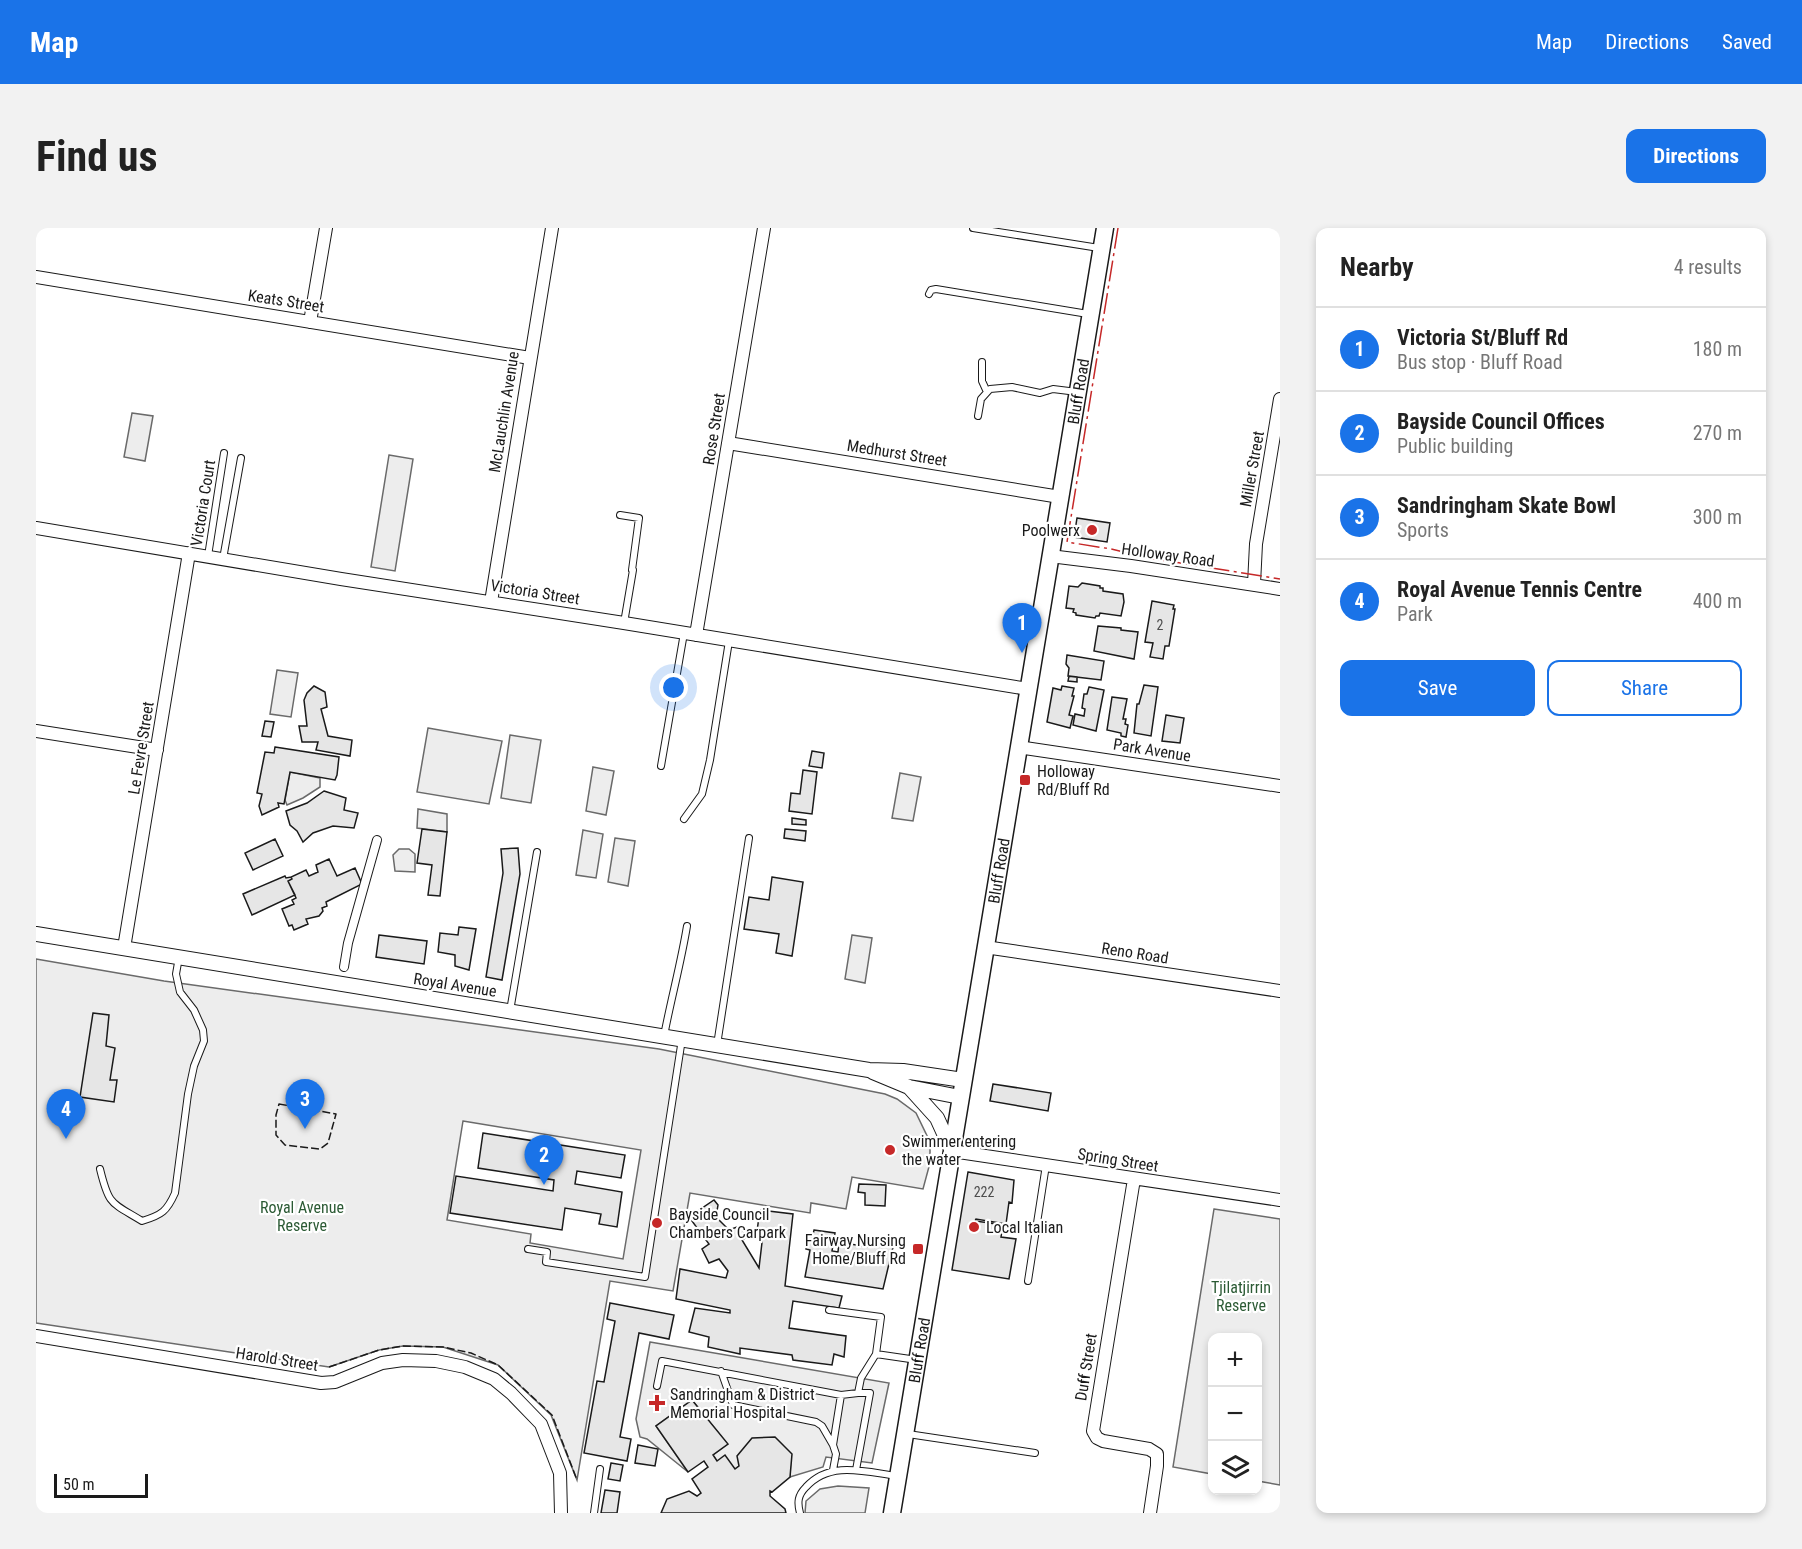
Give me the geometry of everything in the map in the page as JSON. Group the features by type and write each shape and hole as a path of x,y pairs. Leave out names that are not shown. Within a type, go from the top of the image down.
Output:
{"main road":[{"name":"Bluff Road","path":"892,1513 1105,228"}],"street":[{"path":"310,322 326,228"},
{"name":"McLauchlin Avenue","path":"491,602 552,228"},
{"name":"Rose Street","path":"690,634 728,443 764,228"},
{"name":"Keats Street","path":"36,277 530,358"},
{"name":"Miller Street","path":"1249,584 1280,399"},
{"name":"Medhurst Street","path":"728,443 1060,497"},
{"name":"Victoria Street","path":"36,528 1028,689"},
{"name":"Le Fevre Street","path":"124,948 189,553"},
{"name":"Holloway Road","path":"1050,556 1280,589"},
{"path":"36,731 157,750"},
{"name":"Park Avenue","path":"1018,747 1280,786"},
{"path":"344,967 348,943 377,840"},
{"name":"Royal Avenue","path":"36,934 869,1071 903,1071 963,1080"},
{"name":"Reno Road","path":"985,947 1280,991"},
{"name":"Royal Avenue","path":"869,1071 909,1087 960,1097"},
{"path":"909,1087 937,1118 952,1151"},
{"name":"Spring Street","path":"952,1151 1280,1200"},
{"name":"Duff Street","path":"1134,1179 1093,1431 1097,1438 1103,1441 1144,1448 1157,1454 1150,1513"},
{"name":"Harold Street","path":"36,1336 321,1383 335,1382 382,1363 403,1360 436,1361 465,1367 494,1379 541,1424 560,1473 561,1513"}],"lane":[{"path":"973,228 1101,249"},
{"path":"929,294 931,290 936,289 1090,315"},
{"path":"982,362 982,381 987,392"},
{"path":"978,416 981,399 990,389 1012,387 1040,393 1053,389 1077,393"},
{"name":"Victoria Court","path":"208,556 224,453"},
{"name":"Victoria Court","path":"223,559 241,458"},
{"path":"620,514 639,518 624,623"},
{"path":"661,766 690,634"},
{"path":"684,819 702,794 710,760 729,640"},
{"path":"717,1045 749,838"},
{"path":"510,1011 537,852"},
{"path":"664,1036 674,983 681,964 687,926"},
{"path":"100,1169 106,1193 112,1203 142,1221 158,1216 169,1207 176,1193 188,1094 194,1066 204,1041 204,1030 194,1010 180,992 176,974 179,957"},
{"path":"528,1249 547,1252 546,1262 645,1277 682,1039"},
{"path":"1028,1281 1046,1165"},
{"path":"829,1310 881,1317 876,1353 861,1378 858,1392"},
{"path":"876,1353 917,1360"},
{"path":"657,1386 662,1361 841,1395 858,1392 870,1393 856,1470"},
{"path":"721,1371 733,1405 816,1422 822,1426 836,1454 833,1470"},
{"path":"833,1444 841,1395"},
{"path":"905,1434 1035,1453"},
{"path":"594,1513 600,1469"},
{"path":"800,1513 798,1505 800,1493 810,1482 833,1470 856,1470 898,1476"}],"shaded area":[{"path":"132,413 153,416 145,461 124,457"},
{"path":"389,455 413,459 395,571 371,567"},
{"path":"277,670 298,673 291,717 270,714"},
{"path":"428,728 502,741 489,804 417,792"},
{"path":"510,735 541,740 531,803 501,798"},
{"path":"593,767 614,771 606,815 586,811"},
{"path":"290,772 320,778 320,787 287,805 285,800"},
{"path":"900,773 921,777 913,821 892,818"},
{"path":"418,809 447,814 447,832 417,828"},
{"path":"583,830 603,834 596,878 576,875"},
{"path":"615,838 635,841 628,886 608,882"},
{"path":"399,849 409,849 415,854 415,872 395,871 393,855"},
{"path":"852,935 872,938 865,983 845,979"},
{"name":"Royal Avenue Reserve","path":"36,959 164,981 659,1049 885,1094 897,1099 916,1113 930,1142 930,1163 923,1189 852,1177 846,1209 811,1203 810,1213 690,1193 673,1291 610,1281 577,1480 551,1415 498,1365 443,1347 403,1346 379,1350 329,1367 36,1323","holes":["463,1121 641,1150 623,1259 530,1243 531,1234 447,1220"]},
{"name":"Tjilatjirrin Reserve","path":"1214,1209 1280,1219 1280,1485 1262,1482 1262,1333 1208,1333 1208,1473 1173,1467"},
{"path":"650,1342 889,1383 872,1463 826,1457 823,1467 790,1477 791,1454 739,1466 735,1469 717,1461 713,1455 727,1444 692,1400 656,1426 688,1472 647,1439 640,1437 636,1419"},
{"path":"838,1486 869,1488 865,1513 805,1513 806,1501 820,1489"}],"building":[{"name":"Poolwerx","path":"1077,518 1110,523 1107,542 1074,537"},
{"path":"1082,583 1100,586 1103,591 1123,594 1121,616 1100,613 1095,618 1076,615 1073,612 1074,609 1066,608 1069,586 1078,587"},
{"path":"1152,601 1174,605 1173,609 1175,609 1169,646 1165,646 1163,659 1150,657 1153,643 1145,642"},
{"path":"1098,626 1138,632 1134,659 1094,651"},
{"path":"1067,655 1104,661 1101,680 1068,676"},
{"path":"1069,676 1077,677 1077,682 1068,681"},
{"path":"1144,685 1158,687 1151,736 1134,733 1137,704 1139,704"},
{"path":"314,686 325,692 327,707 321,709 328,736 352,740 350,756 316,750 318,742 302,742 299,726 307,726 304,700"},
{"path":"1062,686 1074,688 1069,715 1073,716 1070,728 1047,722 1053,688 1061,690"},
{"path":"1089,687 1104,690 1096,731 1073,725 1075,714 1084,716 1085,709 1082,708 1084,694 1087,694"},
{"path":"1112,697 1127,699 1123,719 1126,719 1125,724 1128,725 1126,737 1121,736 1121,733 1107,730"},
{"path":"1166,715 1184,718 1180,743 1162,741"},
{"path":"265,721 274,722 271,737 262,736"},
{"path":"275,747 339,757 337,775 335,780 290,772 284,804 278,803 279,807 262,815 259,806 262,794 257,793 265,752 274,753"},
{"path":"812,751 824,753 822,768 809,766"},
{"path":"803,770 817,772 812,814 789,811 791,793 800,794"},
{"path":"324,791 346,798 344,810 358,813 354,828 333,826 313,833 303,842 297,831 290,825 286,811 307,803"},
{"path":"792,818 806,820 806,825 792,824"},
{"path":"422,829 447,832 440,896 428,895 432,865 417,863"},
{"path":"785,829 806,831 805,841 784,838"},
{"path":"275,839 283,856 253,870 245,853"},
{"path":"518,848 520,874 502,980 486,977 503,873 501,849"},
{"path":"329,859 337,876 355,868 362,884 326,902 327,906 322,908 323,911 319,916 306,919 308,924 294,930 292,925 289,926 282,909 294,904 292,900 296,898 288,881 292,879 291,877 306,870 309,876 318,872 316,865"},
{"path":"285,876 286,878 291,877 292,879 288,881 295,895 252,915 243,894"},
{"path":"772,877 803,882 792,956 776,953 779,934 744,929 749,897 769,900"},
{"path":"459,927 476,929 469,970 455,966 455,955 438,952 440,933 458,935"},
{"path":"379,935 427,941 424,964 376,957"},
{"path":"93,1013 109,1015 106,1046 115,1048 110,1080 117,1080 114,1102 80,1097"},
{"path":"993,1084 1051,1093 1048,1111 990,1101"},
{"path":"483,1133 625,1155 621,1178 577,1171 575,1184 622,1192 617,1227 599,1224 601,1214 565,1208 562,1230 450,1213 456,1176 553,1191 554,1180 478,1168"},
{"path":"968,1172 1014,1180 1012,1203 1009,1202 1006,1224 976,1219 975,1221 1003,1225 1001,1237 1016,1239 1009,1279 952,1270"},
{"path":"859,1184 886,1185 885,1206 865,1205 865,1193 858,1192"},
{"path":"714,1200 718,1205 716,1217 729,1230 740,1226 747,1237 742,1240 759,1268 763,1234 757,1231 760,1210 793,1214 785,1286 842,1296 839,1308 793,1301 789,1328 846,1336 844,1357 834,1354 832,1365 793,1360 792,1355 740,1348 740,1354 708,1347 709,1337 689,1332 695,1308 730,1313 730,1310 676,1299 680,1269 726,1278 728,1271 719,1259 709,1263 702,1249 709,1244 689,1217"},
{"path":"814,1230 835,1233 832,1251 838,1252 839,1242 867,1247 868,1243 893,1247 883,1289 805,1277 810,1250 806,1249 808,1238 812,1239"},
{"path":"610,1303 674,1315 669,1339 639,1333 620,1437 631,1439 627,1461 584,1453 597,1381 604,1382 615,1321 607,1319"},
{"path":"692,1400 728,1444 713,1455 717,1461 725,1455 735,1469 739,1466 737,1456 752,1438 775,1437 792,1454 790,1477 772,1492 770,1491 770,1496 785,1509 786,1513 661,1513 667,1499 689,1491 697,1496 701,1493 692,1479 708,1467 704,1461 688,1472 656,1426"},
{"path":"638,1445 658,1449 655,1466 635,1463"},
{"path":"611,1463 623,1465 620,1481 608,1479"},
{"path":"605,1490 620,1492 617,1513 601,1513"}],"fence":[{"path":"279,1104 336,1114 328,1143 320,1149 285,1145 276,1135 276,1115 279,1104"},
{"path":"329,1367 379,1350 403,1346 443,1347 471,1353 498,1365 552,1415 577,1480"}],"power":[{"path":"1118,228 1067,542 1280,579"}],"place":[{"name":"Poolwerx","path":"1092,530"},
{"name":"Victoria St/Bluff Rd","path":"1022,653"},
{"name":"Holloway Rd/Bluff Rd","path":"1025,780"},
{"name":"Sandringham Skate Bowl","path":"305,1129"},
{"name":"Royal Avenue Tennis Centre","path":"66,1139"},
{"name":"Swimmer entering the water","path":"890,1150"},
{"name":"Bayside Council Offices","path":"544,1185"},
{"name":"Bayside Council Chambers Carpark","path":"657,1223"},
{"name":"Local Italian","path":"974,1227"},
{"name":"Fairway Nursing Home/Bluff Rd","path":"918,1249"},
{"name":"Sandringham & District Memorial Hospital","path":"657,1403"}]}
